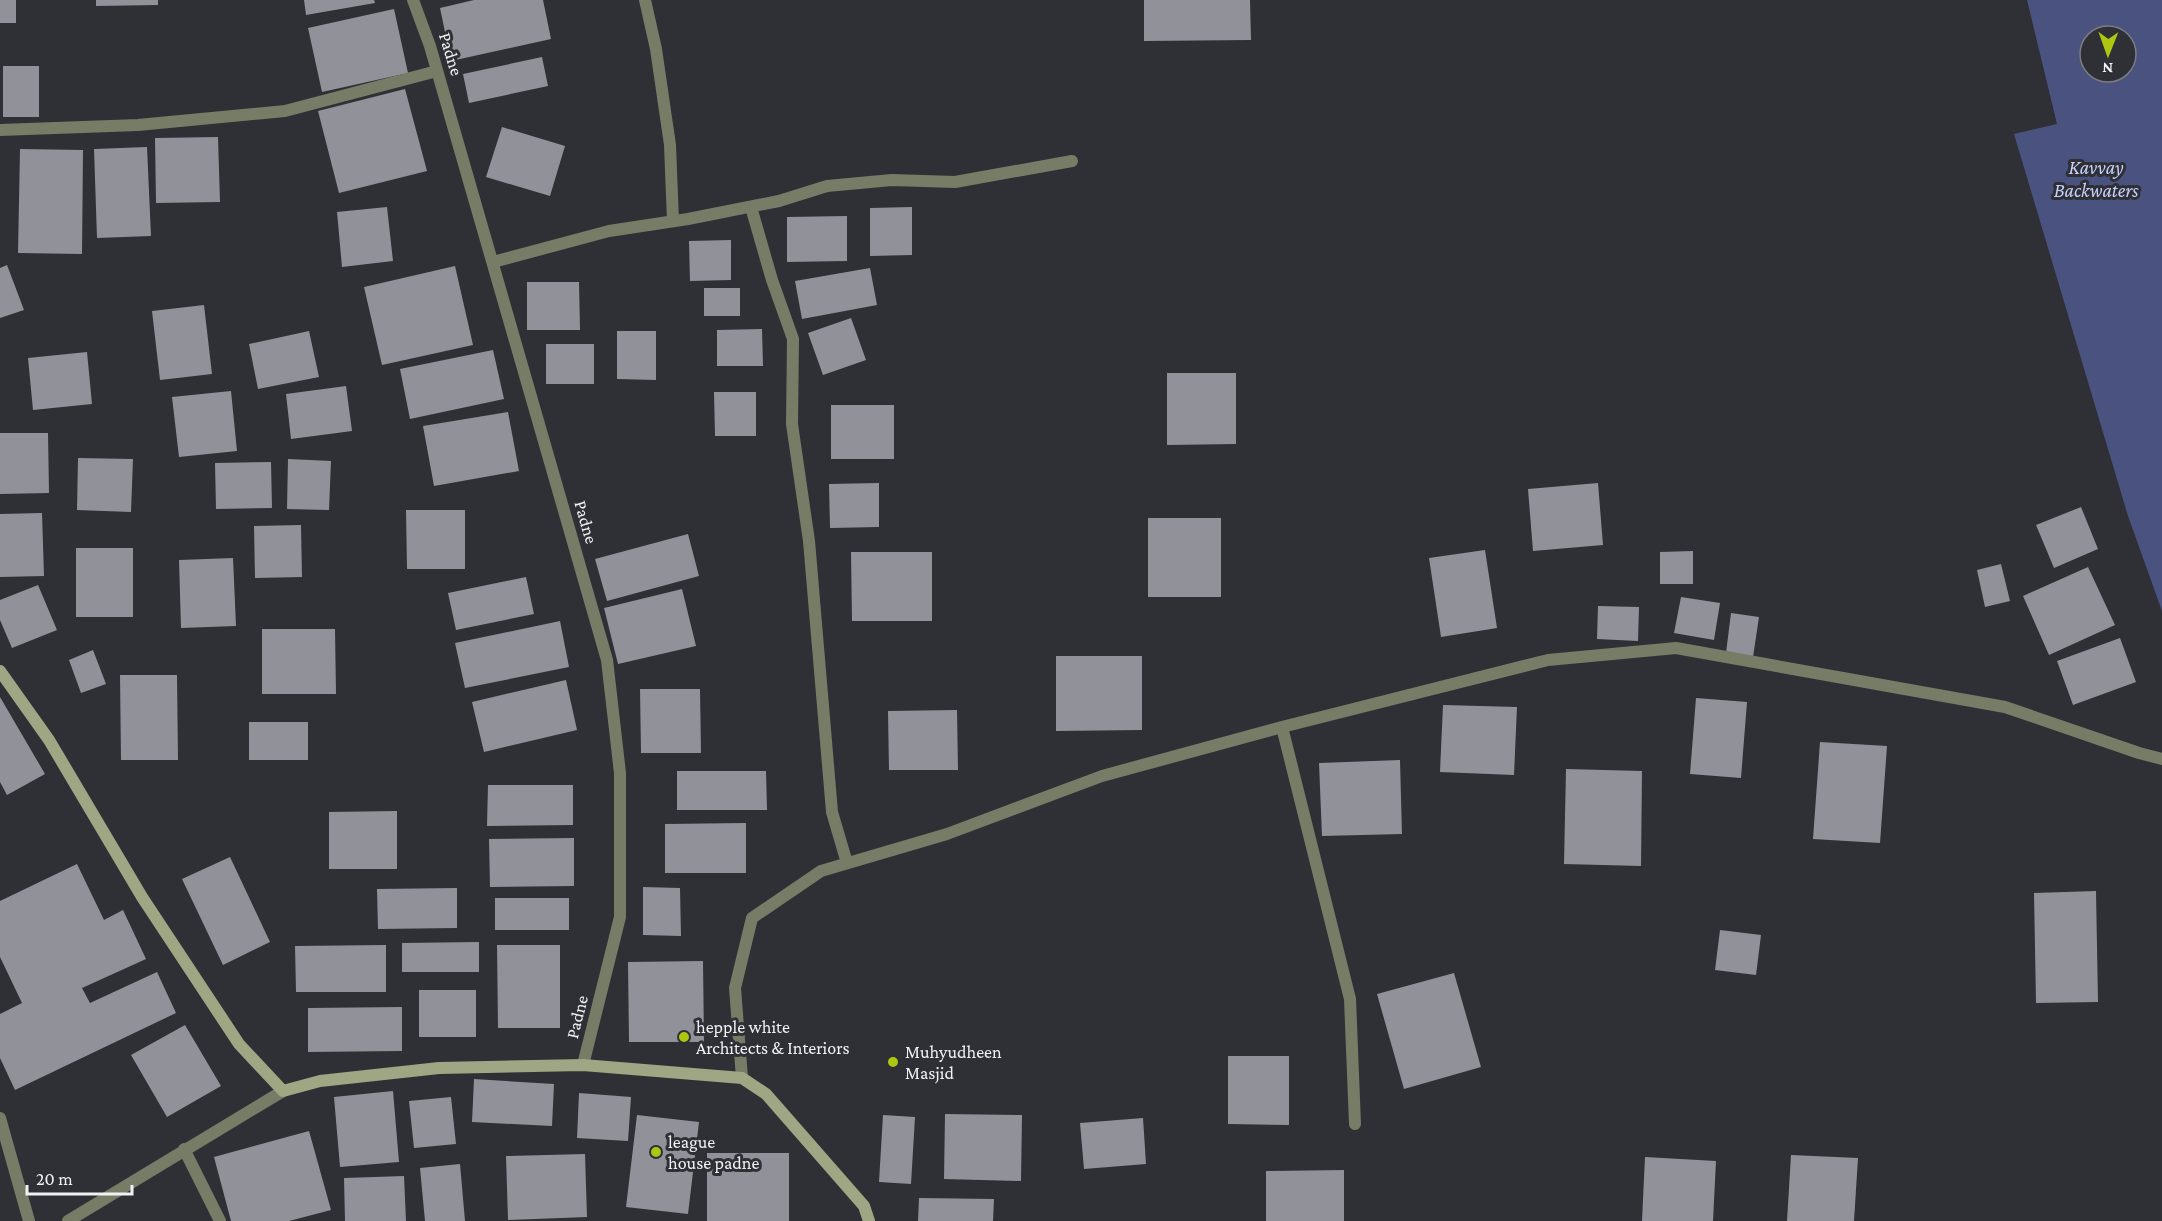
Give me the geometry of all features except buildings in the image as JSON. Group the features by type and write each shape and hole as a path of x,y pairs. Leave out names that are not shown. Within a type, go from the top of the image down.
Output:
{"main road":[{"path":"0,671 49,740 142,897 239,1044 283,1091 320,1081 439,1068 583,1065 742,1078 766,1094 864,1206 869,1221"}],"street":[{"name":"Padne","path":"413,0 430,46 609,672 620,773 620,917 583,1065"},
{"path":"645,0 656,49 670,144 672,221"},
{"path":"0,130 138,125 285,111 437,71"},
{"path":"493,262 609,231 751,207 827,186 892,180 955,182 1072,161"},
{"path":"751,207 772,280 793,339 792,424 808,541 832,812 847,863"},
{"path":"742,1078 735,988 753,918 821,871 947,834 1102,776 1282,727 1548,660 1676,648 2005,707 2162,759"},
{"path":"1282,727 1350,999 1355,1124"},
{"path":"68,1221 283,1091"},
{"path":"0,1118 29,1221"},
{"path":"184,1149 220,1221"}],"water":[{"name":"Kavvay Backwaters","path":"2027,0 2162,0 2162,611 2128,516 2014,134 2057,124"}],"place":[{"name":"hepple white Architects & Interiors","path":"684,1037"},
{"name":"Muhyudheen Masjid","path":"893,1062"},
{"name":"league house padne","path":"656,1152"}]}
